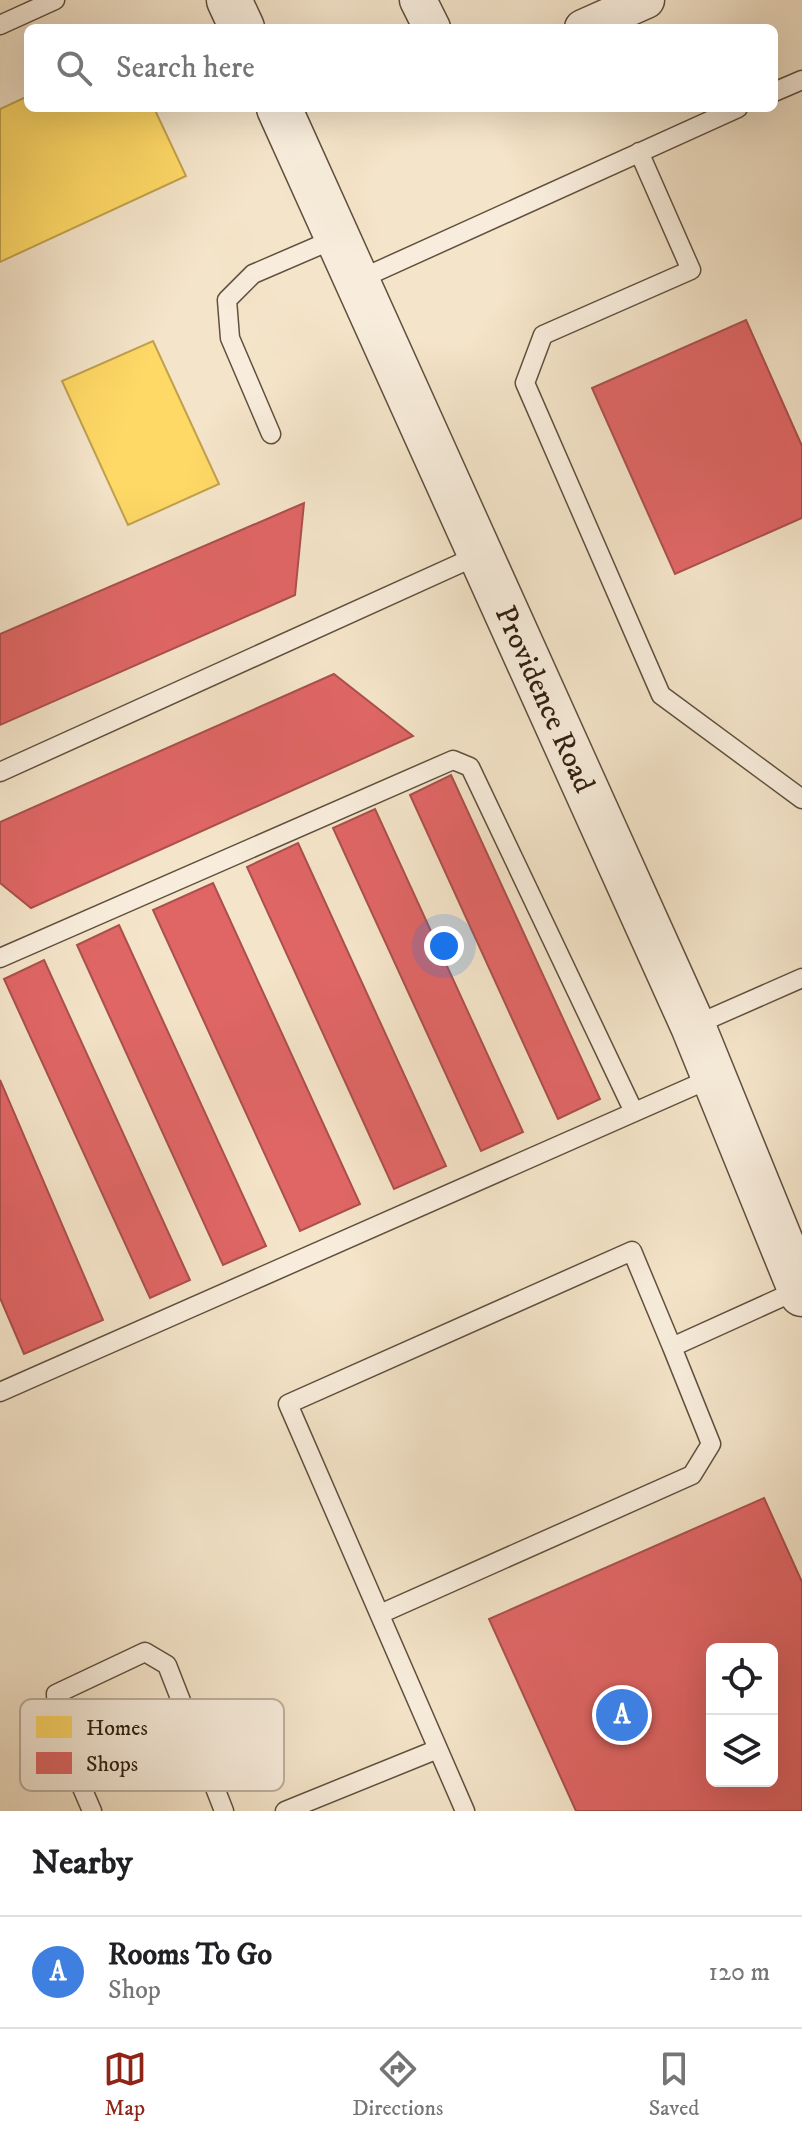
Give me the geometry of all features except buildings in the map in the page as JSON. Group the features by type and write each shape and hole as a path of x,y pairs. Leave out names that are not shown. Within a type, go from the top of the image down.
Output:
{"street":[{"path":"229,0 240,24"},
{"path":"418,0 430,24"},
{"path":"592,24 646,0"},
{"name":"Providence Road","path":"281,112 693,1026 801,1292"}],"lane":[{"path":"0,25 55,0"},
{"path":"778,90 802,80"},
{"path":"358,280 729,112"},
{"path":"639,152 691,270 543,335 525,383 661,695 802,799"},
{"path":"271,434 230,338 227,300 253,274 339,237"},
{"path":"0,772 481,554"},
{"path":"0,958 453,760 470,767 634,1112"},
{"path":"693,1026 802,978"},
{"path":"0,1392 714,1077"},
{"path":"380,1614 692,1475 711,1444 632,1251 288,1404 465,1811"},
{"path":"672,1347 801,1292"},
{"path":"56,1699 56,1694 145,1652 167,1665 180,1699"},
{"path":"285,1811 438,1749"},
{"path":"83,1791 92,1811"},
{"path":"216,1791 224,1811"}],"place":[{"name":"Rooms To Go","path":"622,1715"}]}
